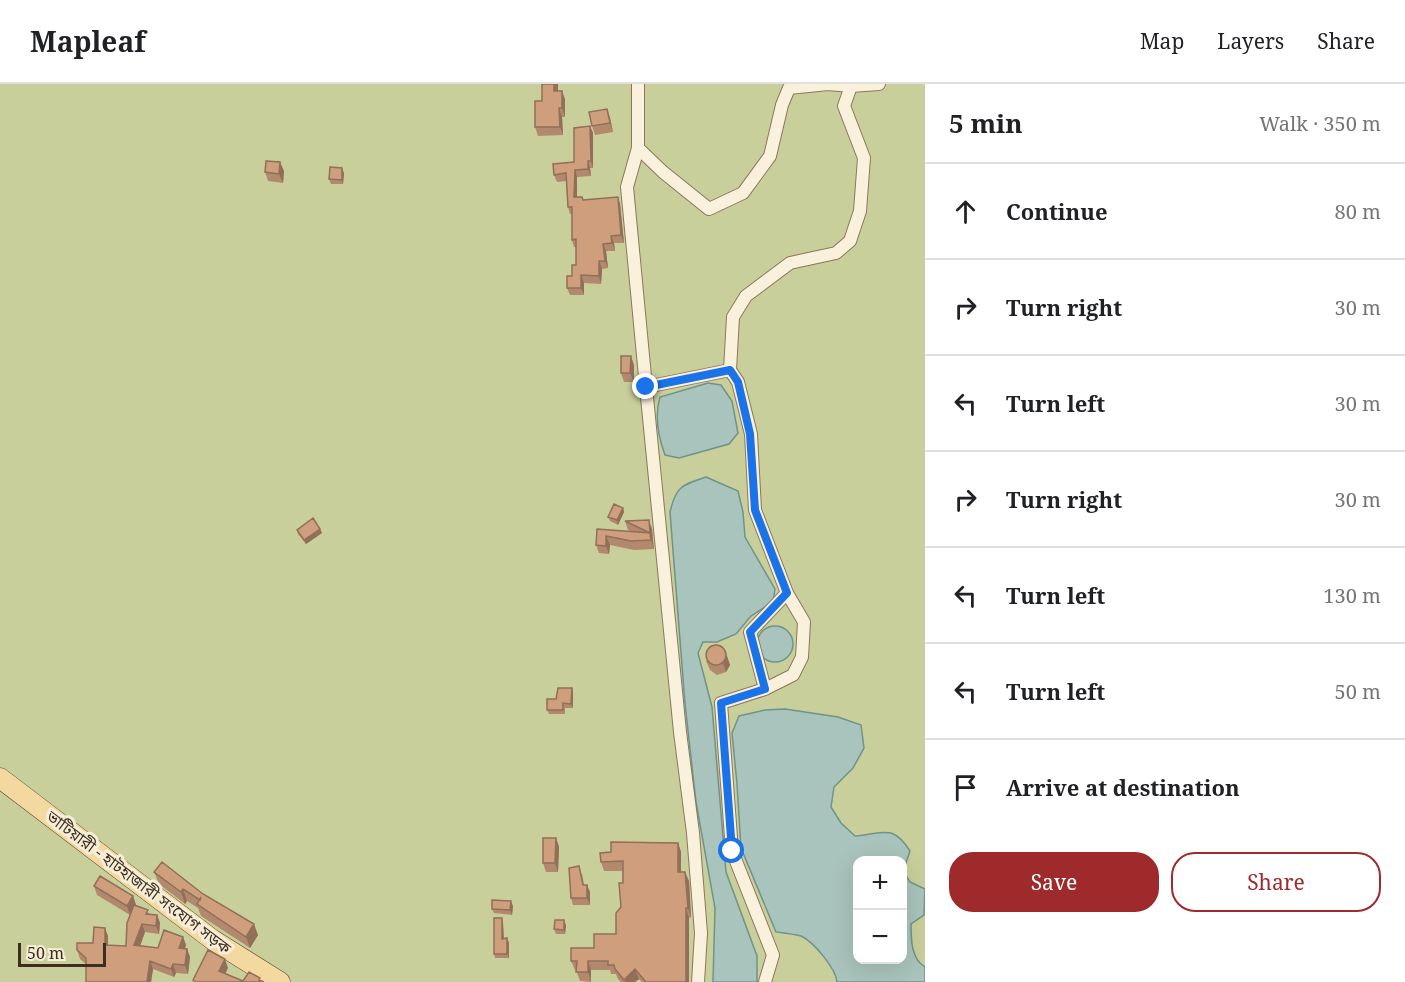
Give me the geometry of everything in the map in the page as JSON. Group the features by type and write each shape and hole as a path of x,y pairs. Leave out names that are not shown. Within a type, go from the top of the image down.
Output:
{"main road":[{"name":"ভাটিয়ারী - হাটহাজারী সংযোগ সড়ক","path":"0,778 213,940 280,982"}],"street":[{"path":"638,84 638,147 627,187 680,732 693,833 701,933 698,982"},
{"path":"638,147 663,172 709,209 743,193 770,156 782,105 789,88 828,84 851,86 879,84"},
{"path":"765,982 773,955 732,851 721,703 765,689 793,675 802,657 804,622 787,593 755,510 750,434 738,382 730,370 734,316 746,296 790,263 836,253 850,240 861,211 864,158 844,106 851,86"},
{"path":"646,387 730,370"},
{"path":"765,689 750,632 787,593"}],"green space":[{"path":"0,84 925,84 925,982 0,982"}],"water":[{"path":"708,383 721,385 732,401 738,433 729,444 679,458 665,455 658,426 657,412 660,397"},
{"path":"706,477 738,491 745,537 775,589 773,602 751,616 736,634 717,642 703,642 698,653 712,707 726,872 757,956 757,982 713,982 715,908 696,802 685,704 670,512 681,488"},
{"path":"775,626 787,632 793,644 787,656 775,662 763,656 757,644 763,632"},
{"path":"785,709 838,717 861,725 864,748 853,768 834,787 831,807 841,823 855,836 880,832 892,833 904,842 910,851 907,860 907,856 853,856 853,964 907,964 907,877 910,882 925,889 924,915 911,924 911,936 914,954 925,967 925,982 837,982 829,963 806,939 776,932 741,848 732,733 739,716 765,710"}],"building":[{"path":"542,84 554,84 554,91 562,91 562,108 559,108 560,127 535,127 535,101 542,101"},
{"path":"607,109 610,123 592,126 589,112"},
{"path":"590,126 591,161 588,161 588,169 575,170 574,197 582,197 583,200 618,197 621,235 611,236 612,243 603,244 605,261 599,261 599,276 581,275 581,288 567,288 567,276 572,276 572,265 576,265 576,239 572,240 572,207 568,207 566,173 554,175 553,164 574,162 574,128"},
{"path":"266,161 280,162 279,174 265,172"},
{"path":"330,167 342,168 342,180 329,179"},
{"path":"621,356 631,356 630,373 621,373"},
{"path":"614,504 623,508 617,520 608,517"},
{"path":"313,518 320,529 304,540 297,530"},
{"path":"649,520 650,533 625,521"},
{"path":"597,529 650,533 651,540 631,541 606,536 606,546 596,545"},
{"path":"712,645 720,645 726,651 726,659 720,665 712,665 706,659 706,651"},
{"path":"558,688 572,688 571,704 563,703 563,710 547,710 547,699 556,699"},
{"path":"543,838 556,838 555,863 543,863"},
{"path":"611,842 678,843 678,872 685,872 688,908 686,908 686,982 646,982 635,969 624,980 614,965 608,965 608,961 588,961 588,972 576,972 577,961 571,961 571,948 594,948 594,934 616,934 616,913 621,907 619,883 623,883 623,861 601,862 600,853 611,852"},
{"path":"162,862 203,894 254,924 246,937 197,904 199,900 183,889 181,892 154,872"},
{"path":"579,866 583,885 587,885 587,898 571,898 569,868"},
{"path":"100,876 133,896 127,906 94,886"},
{"path":"492,900 511,901 510,910 492,909"},
{"path":"134,905 148,910 146,914 157,915 156,926 142,924 134,945 158,948 164,930 183,937 179,948 187,949 185,965 173,964 171,969 150,961 147,982 86,982 86,958 77,950 77,943 93,943 94,927 105,928 105,945 126,946 127,923"},
{"path":"494,918 502,918 502,939 507,938 507,954 494,954"},
{"path":"555,920 564,920 564,930 554,929"},
{"path":"208,950 225,959 219,971 243,981 249,972 264,982 195,982 193,980"}],"route":[{"path":"646,387 730,370 738,382 750,434 755,510 787,593 750,632 765,689 721,703 732,851"}]}
